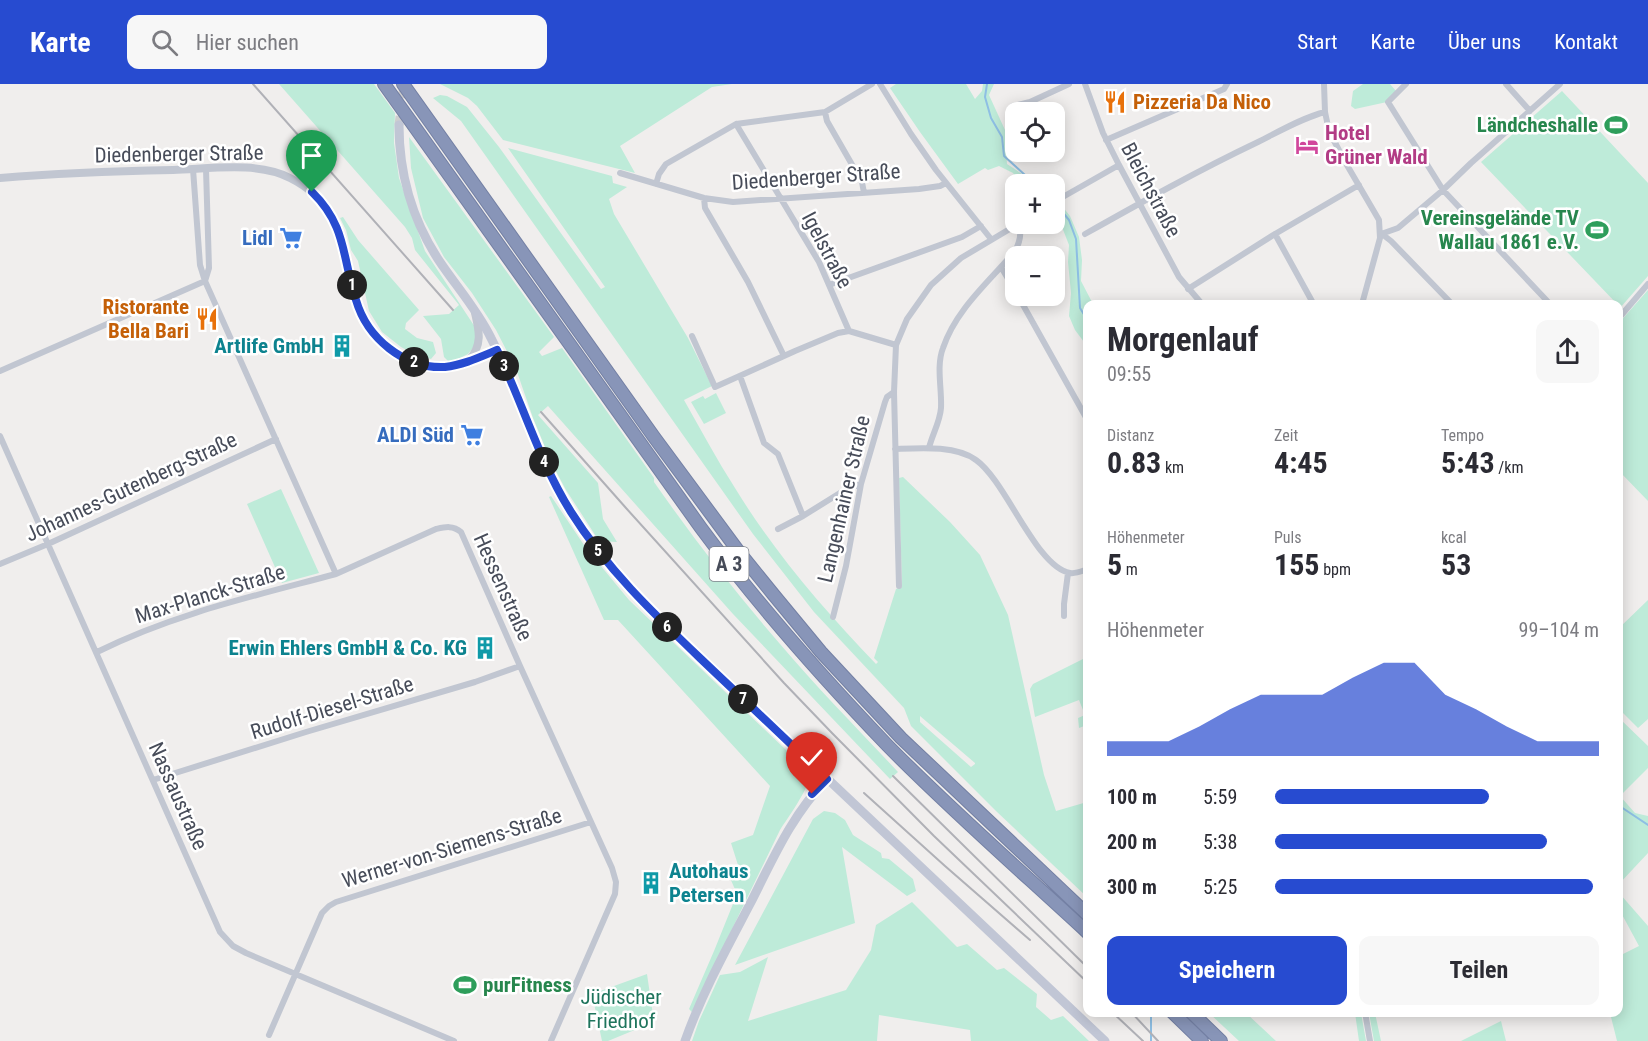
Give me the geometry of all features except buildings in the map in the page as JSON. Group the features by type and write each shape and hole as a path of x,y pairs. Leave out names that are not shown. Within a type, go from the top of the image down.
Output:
{"highway":[{"name":"A 3","path":"384,84 701,528 755,597 889,747 1083,928"},
{"name":"A 3","path":"403,84 667,455 772,594 901,738 1083,910"},
{"path":"1177,1017 1202,1041"},
{"path":"1196,1017 1221,1041"}],"main road":[{"path":"399,125 402,169 415,214 432,249 475,310 497,350 534,441 552,478 602,557 653,614 1105,1041"},
{"path":"685,1041 717,967 793,821 812,794 827,779"}],"street":[{"path":"656,184 666,164 736,124 825,112 872,84"},
{"path":"880,84 911,134 946,183 991,239"},
{"path":"1030,102 1069,84"},
{"name":"Bleichstraße","path":"1086,84 1106,140 1179,277 1198,300"},
{"path":"1106,140 1224,89 1227,84"},
{"path":"1324,84 1325,112 1329,131 1379,220 1381,234 1363,300"},
{"path":"1406,84 1388,102 1443,190 1546,300"},
{"path":"1506,84 1530,111"},
{"path":"1381,234 1395,230 1443,190 1560,84"},
{"path":"825,112 827,121 862,182 864,193"},
{"path":"1085,234 1244,148 1325,112"},
{"name":"Igelstraße","path":"736,124 819,262 849,330"},
{"path":"1065,195 1119,165"},
{"name":"Diedenberger Straße","path":"0,178 249,167 269,170 305,186 324,205 343,242 359,309 368,326 380,341 396,353 420,364 444,367 467,362 497,350"},
{"path":"193,169 200,265 205,281 336,574"},
{"path":"0,372 205,281 209,268 206,169"},
{"name":"Diedenberger Straße","path":"620,173 704,198 733,202 864,193 940,186 946,183"},
{"path":"1188,289 1359,185"},
{"path":"704,198 705,208 748,282 784,356"},
{"path":"829,285 962,237 981,226"},
{"name":"Langenhainer Straße","path":"899,586 894,392 896,345 907,320 931,285 961,258 1005,231"},
{"path":"929,448 941,410 940,365 943,348 964,309 1001,267 1019,243 1020,234"},
{"path":"1275,234 1312,300"},
{"path":"1381,234 1392,241 1448,300"},
{"path":"1001,267 1005,274"},
{"path":"1623,314 1648,284"},
{"path":"1024,306 1083,412"},
{"path":"467,362 476,352 479,343 480,333 475,310"},
{"path":"692,336 715,387 849,330 896,345"},
{"path":"740,375 764,443 778,454 803,516"},
{"name":"Langenhainer Straße","path":"833,617 846,566 861,484 885,402 887,397 894,392"},
{"name":"Nassaustraße","path":"0,436 220,932 226,940 240,950 296,975 454,1041"},
{"name":"Johannes-Gutenberg-Straße","path":"0,564 276,439"},
{"path":"895,448 946,449 973,458 993,479 1044,555 1068,573 1083,571"},
{"path":"778,529 848,488 861,484"},
{"name":"Hessenstraße","path":"336,574 436,529 448,526 457,528 463,535 612,868 616,882 615,894 551,1041"},
{"path":"1064,616 1068,573"},
{"name":"Max-Planck-Straße","path":"97,652 127,637 186,615 336,574"},
{"name":"Rudolf-Diesel-Straße","path":"153,780 475,682 520,666"},
{"name":"Werner-von-Siemens-Straße","path":"269,1035 322,913 329,906 591,822"},
{"path":"1366,1017 1370,1041"}],"green space":[{"path":"279,84 374,84 395,113 394,143 399,178 425,251 475,327 476,344 468,354 448,361 444,357 441,339 423,316 449,314 459,305 415,250 412,238 405,227"},
{"path":"440,84 732,84 712,87 620,146 635,173 503,140 468,98"},
{"path":"896,84 966,84 975,99 982,91 983,84 994,84 989,95 1005,130 1005,162 1022,174 1014,174 999,166 988,170 985,168 958,184 890,88"},
{"path":"1363,84 1390,84 1396,91 1387,102 1355,109 1351,106 1353,91"},
{"name":"Vereinsgelände TV Wallau 1861 e.V.","path":"1562,91 1648,183 1648,276 1623,305 1623,300 1613,300 1481,162"},
{"path":"440,95 447,96 467,107 499,147 601,289 605,287 508,148 612,176 613,183 627,187 609,199 614,214 688,338 712,386 684,400 728,477 766,535 819,601 876,664 878,662 874,658 896,589 902,587 899,478 903,477 950,522 980,555 1008,615 1044,775 1056,811 1083,803 1083,893 911,726 904,708 814,612 753,534 461,121 433,98","holes":["920,716 975,764 971,767 920,722"]},
{"path":"409,137 554,337 539,352 542,356 562,348 654,478 654,482 731,585 809,677 898,772 890,779 733,614 548,406 538,415 598,483 603,519 617,542 599,541 552,464 516,369 496,330 472,293 444,257 423,218 411,168"},
{"path":"1065,210 1079,237 1082,260 1081,281 1091,300 1083,300 1083,341 1069,316 1071,293 1069,245 1065,234"},
{"path":"343,217 358,240 419,310 406,323 405,329 417,338 433,342 436,353 431,359 416,355 401,347 382,332 369,311 358,261 351,250 340,218"},
{"path":"1648,290 1648,501 1623,475 1623,318"},
{"path":"716,393 726,413 704,424 691,402 703,396 705,399"},
{"path":"281,489 319,573 282,583 247,504"},
{"path":"551,496 586,548 629,600 809,774 805,790 780,830 692,1012 689,1009 737,894 727,871 738,865 731,843 753,835 770,786 618,620 604,620 549,497"},
{"path":"1648,600 1648,719 1638,728 1623,713 1623,624"},
{"path":"1083,659 1083,710 1079,700 1035,717 1030,689 1033,684"},
{"path":"1083,716 1083,726 1079,728 1078,718"},
{"path":"1623,722 1648,746 1648,768 1623,793"},
{"path":"1623,799 1635,813 1648,816 1648,853 1623,880"},
{"path":"824,811 835,813 845,820 853,835 881,853 882,858 889,859 913,879 916,891 907,896 842,847 855,923 735,965 813,819"},
{"path":"1623,897 1648,926 1648,1041 1617,1041 1611,1017 1623,1017 1623,954 1639,946 1623,916"},
{"path":"912,902 957,947 967,944 997,970 1004,968 1037,994 1036,1007 1051,1020 1063,1016 1089,1041 971,1041 970,1030 879,1015 877,1041 692,1041 720,975 740,972 768,957 748,1021 846,990 871,950 876,925"},
{"name":"Jüdischer Friedhof","path":"647,974 654,1022 608,1041 602,1041 592,994"},
{"path":"1213,1017 1250,1017 1276,1041 1239,1041"},
{"path":"1356,1017 1362,1017 1366,1041 1359,1041"},
{"path":"1370,1017 1376,1017 1381,1041 1374,1041"},
{"path":"1501,1021 1506,1041 1461,1041"}],"waterway":[{"path":"987,84 985,97 991,118 1002,137 1004,156 1024,174"},
{"path":"1065,215 1076,239 1080,308 1083,313"},
{"path":"1623,808 1648,825"},
{"path":"1151,1017 1151,1041"}],"tunnel":[{"path":"399,125 404,84"}],"railway":[{"path":"253,84 453,310"},
{"path":"541,412 784,683 934,836 1083,978"},
{"path":"893,776 1083,963"},
{"path":"864,793 1030,940"},
{"path":"1117,1017 1143,1041"},
{"path":"1136,1017 1158,1041"}],"place":[{"name":"Pizzeria Da Nico","path":"1115,102"},
{"name":"Ländcheshalle","path":"1616,125"},
{"name":"Hotel Grüner Wald","path":"1307,145"},
{"name":"Vereinsgelände TV Wallau 1861 e.V.","path":"1597,230"},
{"name":"Lidl","path":"291,238"},
{"name":"Ristorante Bella Bari","path":"207,319"},
{"name":"Artlife GmbH","path":"342,346"},
{"name":"ALDI Süd","path":"472,435"},
{"name":"Erwin Ehlers GmbH & Co. KG","path":"485,648"},
{"name":"Autohaus Petersen","path":"651,883"},
{"name":"purFitness","path":"465,985"}],"route":[{"path":"312,192 324,205 335,223 343,242 356,300 363,318 373,333 396,353 412,362 428,366 444,367 459,364 497,350 543,460 571,511 592,543 626,586 653,614 827,779 812,794"}]}
